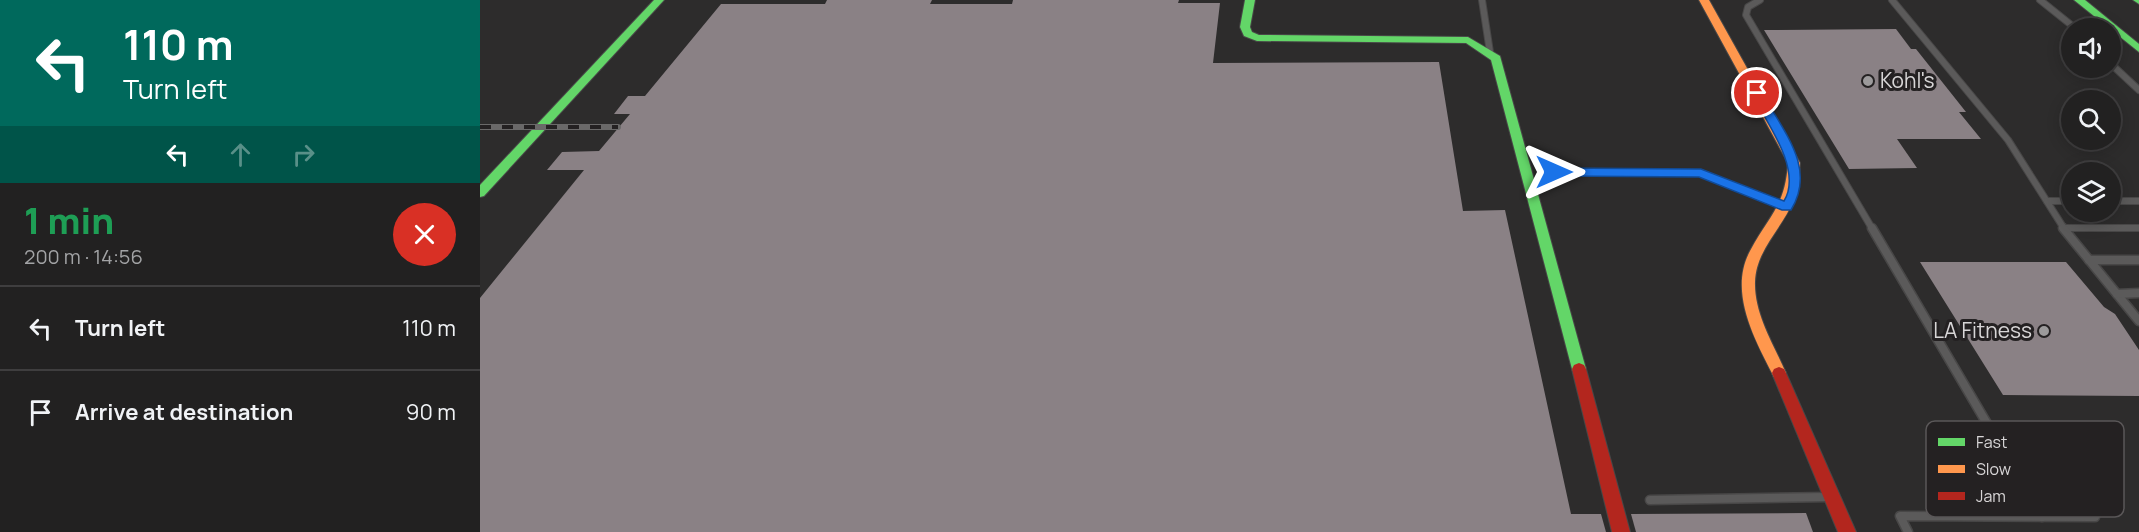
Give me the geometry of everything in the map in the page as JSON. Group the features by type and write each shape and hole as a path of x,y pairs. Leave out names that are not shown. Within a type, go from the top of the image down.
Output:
{"street":[{"path":"482,190 659,0"},
{"path":"1250,0 1245,27 1248,34 1257,38 1456,39 1475,43 1490,52 1500,64 1621,532"},
{"path":"1704,0 1794,163 1796,176 1794,195 1754,260 1748,277 1749,296 1757,323 1847,532"},
{"path":"2079,0 2109,21 2139,49"}],"lane":[{"path":"1482,0 1490,52"},
{"path":"1761,0 1748,7 1746,15 1985,421"},
{"path":"1892,0 2008,140 2063,228 2139,321"},
{"path":"2040,0 2062,18"},
{"path":"2121,73 2139,90"},
{"path":"1554,172 1685,172 1716,177 1786,207"},
{"path":"2047,201 2061,201"},
{"path":"2121,201 2139,201"},
{"path":"2063,228 2139,228"},
{"path":"2089,260 2139,260"},
{"path":"2116,294 2139,293"},
{"path":"1650,500 1832,497"},
{"path":"1908,532 1900,516 1926,516"},
{"path":"2042,517 2095,517"}],"building":[{"path":"827,0 932,0 930,4 1012,4 1013,0 1179,0 1178,3 1220,3 1213,63 1439,62 1463,211 1505,210 1571,514 1601,514 1606,532 480,532 480,298 584,170 547,170 562,152 599,151 630,114 614,114 628,96 645,96 721,4 825,4"},
{"name":"Kohl's","path":"1896,29 1911,49 1916,49 1966,112 1959,112 1981,139 1897,139 1917,168 1849,169 1764,30"},
{"name":"LA Fitness","path":"1920,262 2066,262 2104,307 2115,314 2139,350 2139,396 2003,395"},
{"path":"1806,513 1813,532 1636,532 1631,514"}],"railway":[{"path":"480,127 618,127"}],"traffic: fast":[{"path":"480,193 659,0"},
{"path":"1250,0 1245,27 1248,34 1257,38 1468,40 1496,58 1579,369"},
{"path":"2079,0 2139,49"}],"traffic: slow":[{"path":"1704,0 1794,163 1793,183 1788,199 1756,252 1750,266 1748,281 1754,316 1779,373"}],"traffic: jam":[{"path":"1579,369 1621,532"},
{"path":"1779,373 1847,532"}],"place":[{"name":"Kohl's","path":"1868,81"},
{"name":"LA Fitness","path":"2044,331"}],"route":[{"path":"1554,172 1701,173 1716,177 1786,207 1794,195 1796,176 1794,163 1757,93"}]}
